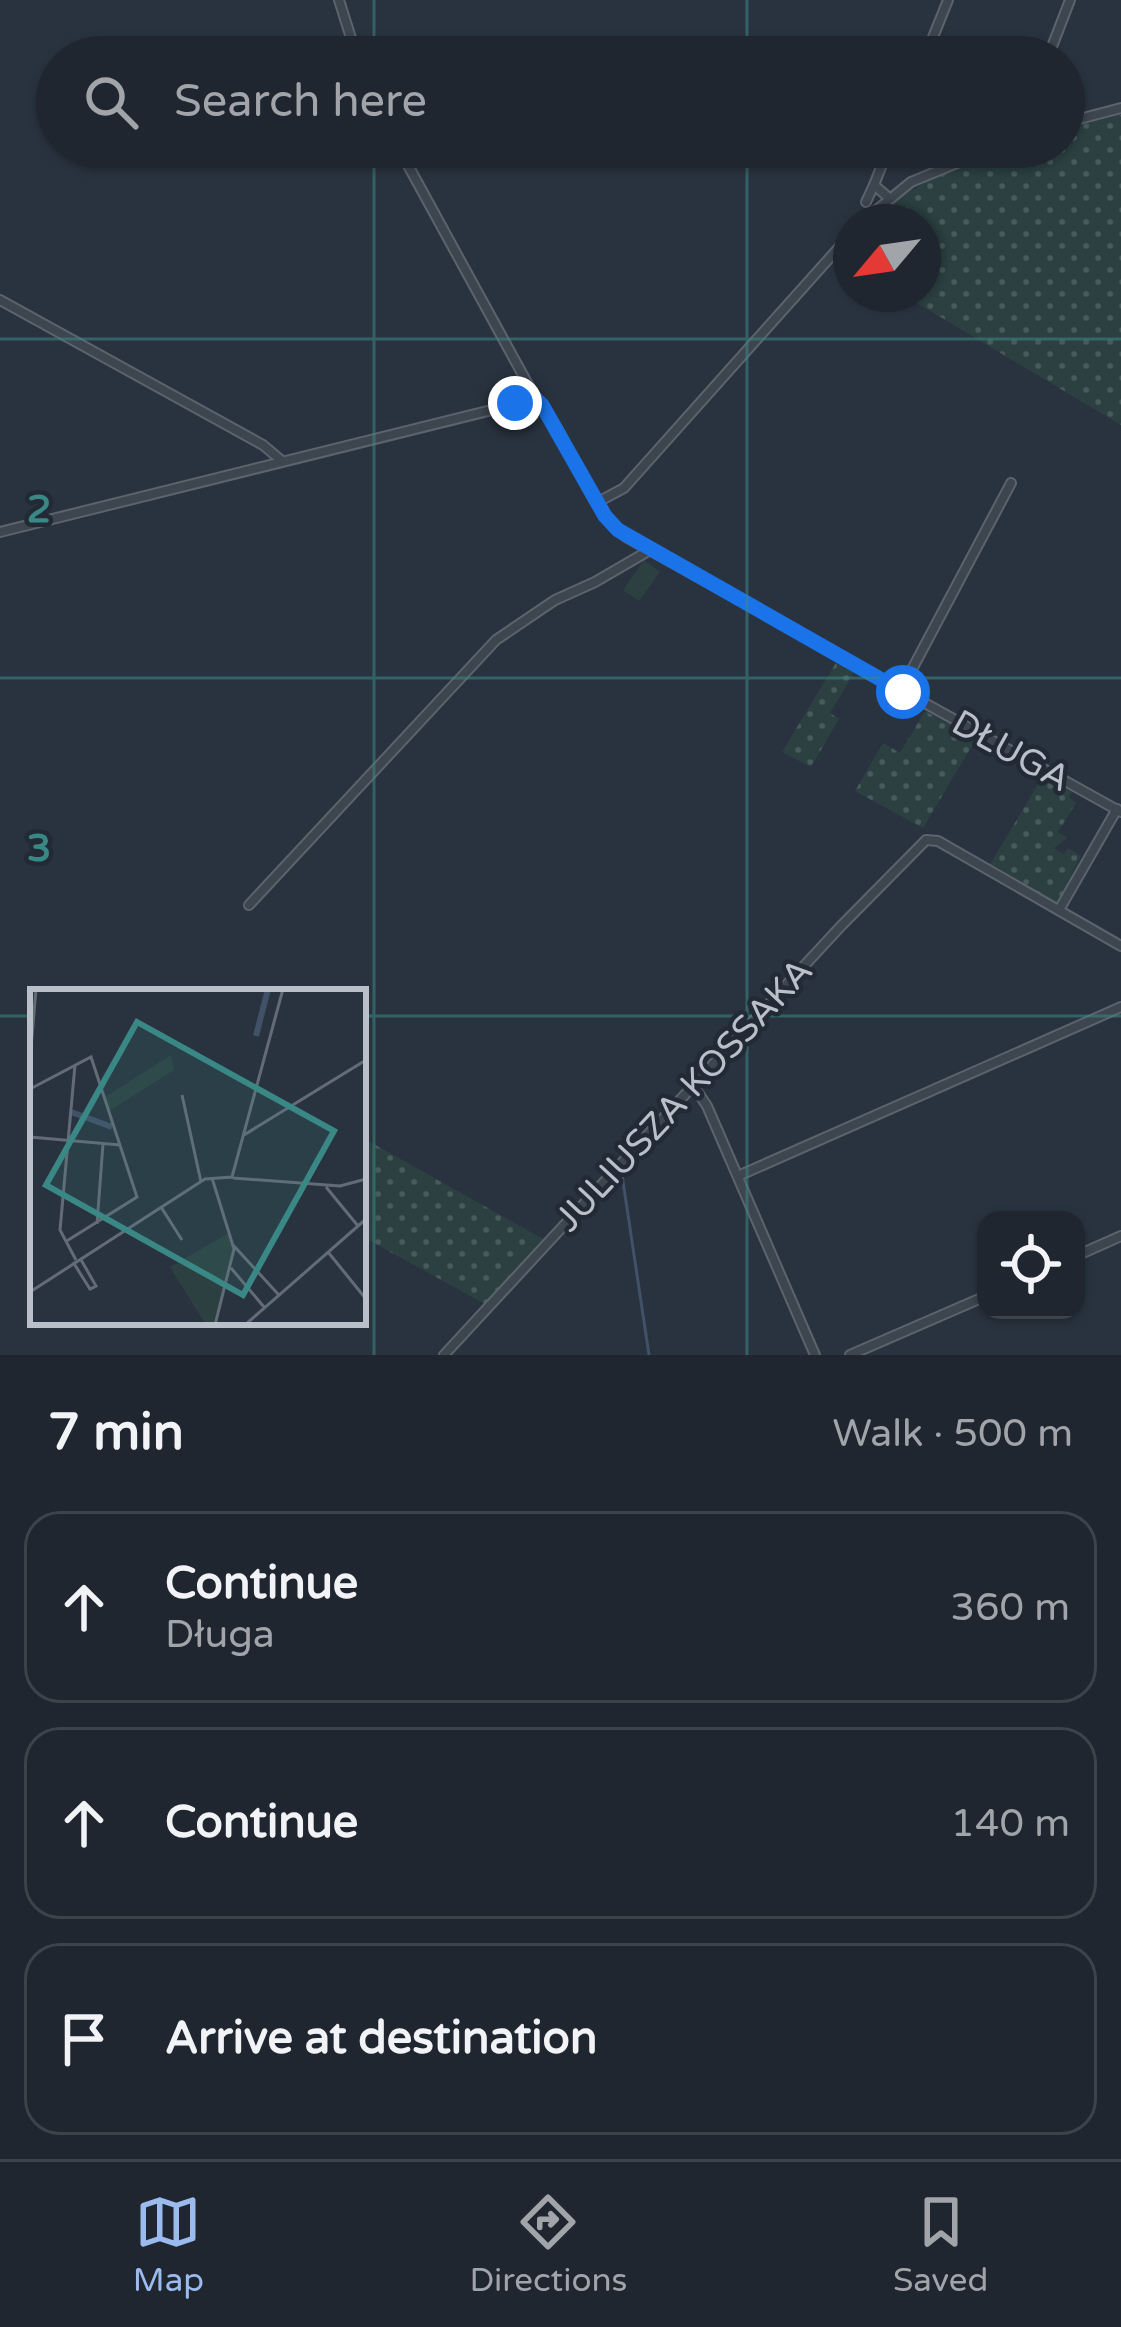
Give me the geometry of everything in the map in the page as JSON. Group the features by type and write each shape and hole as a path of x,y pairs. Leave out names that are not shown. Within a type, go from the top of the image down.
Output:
{"street":[{"path":"339,0 350,36"},
{"path":"933,36 948,0"},
{"path":"1056,36 1070,0"},
{"path":"1085,118 1121,109"},
{"name":"DŁUGA","path":"410,168 536,399 613,526 1119,810"},
{"path":"866,202 880,168"},
{"path":"881,204 920,177 943,168"},
{"path":"874,184 888,197"},
{"path":"598,502 624,488 833,254"},
{"path":"0,300 263,445 282,460"},
{"path":"0,532 536,399"},
{"path":"901,691 1011,483"},
{"path":"249,905 496,640 555,600 650,550"},
{"path":"1119,810 1059,910 1121,946"},
{"name":"JULIUSZA KOSSAKA","path":"444,1355 841,926 929,839 1059,910"},
{"path":"738,1176 1121,1007"},
{"path":"693,1085 707,1106 815,1355"},
{"path":"1085,1252 1121,1236"},
{"path":"850,1355 977,1300"}],"green space":[{"path":"1121,115 1121,425 932,312 941,312 941,204 893,204 953,168 1085,168 1085,124"},
{"path":"644,560 660,572 639,601 623,590"},
{"path":"837,661 855,671 830,713 839,719 811,767 782,752"},
{"path":"925,711 976,739 923,828 855,791 883,743 900,753"},
{"path":"1043,776 1072,792 1069,797 1076,803 1058,832 1067,838 1054,848 1064,854 1068,848 1081,856 1057,903 989,866"},
{"path":"366,1140 545,1240 485,1304 366,1239"}],"waterway":[{"path":"621,1168 649,1355"}],"route":[{"path":"515,403 536,399 542,405 605,516 618,530 903,692"}]}
